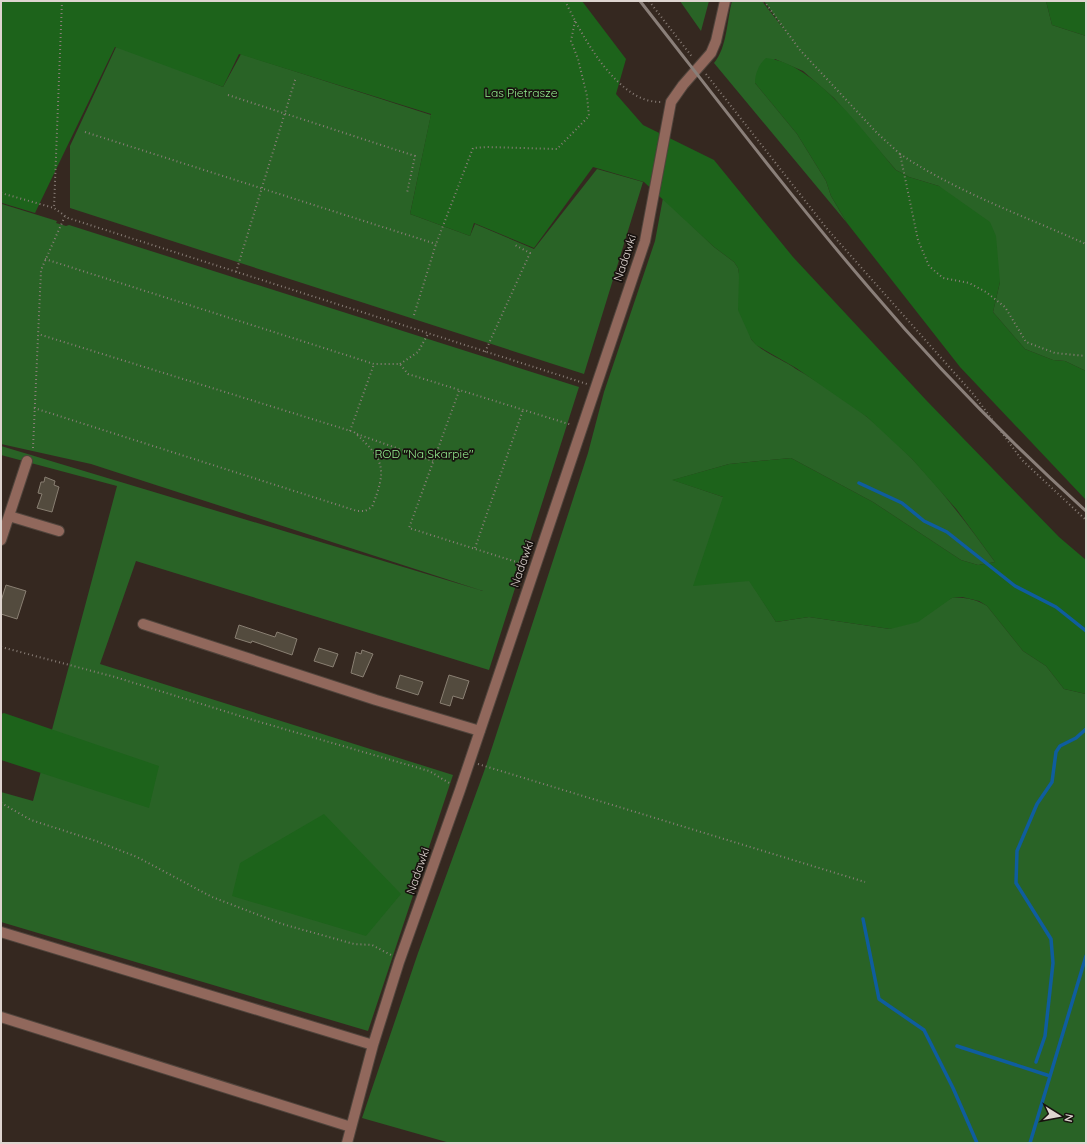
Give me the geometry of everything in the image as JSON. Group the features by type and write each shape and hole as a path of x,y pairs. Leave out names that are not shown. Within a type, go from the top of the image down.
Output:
{"street":[{"name":"Nadawki","path":"347,1143 373,1046 399,962 470,762 645,241 671,102 683,85 711,53 716,41 724,1"},
{"path":"1,540 27,461"},
{"path":"9,516 59,532"},
{"path":"143,624 376,700 480,731"},
{"path":"1,932 373,1046"},
{"path":"1,1017 351,1127"}],"path":[{"path":"54,208 62,1"},
{"path":"565,1 575,21 612,76 632,93 652,102 671,102"},
{"path":"649,1 828,230 974,395 1022,460 1086,520"},
{"path":"764,1 800,50 872,128 900,154 921,168 978,196 1086,244"},
{"path":"414,315 436,244 473,148 557,149 589,116 585,88 572,41 575,21"},
{"path":"236,272 296,77"},
{"path":"228,95 415,156 407,193"},
{"path":"85,132 436,244"},
{"path":"900,154 918,240 929,266 943,278 969,283 986,292 1005,307 1026,342 1055,353 1086,356"},
{"path":"1,193 54,208 65,216 236,272 596,386"},
{"path":"33,448 40,282 45,259 65,216"},
{"path":"485,352 530,253 513,244"},
{"path":"45,259 374,364 400,364 418,352 428,334"},
{"path":"38,334 350,431 433,461"},
{"path":"350,431 374,364"},
{"path":"400,364 408,374 582,428"},
{"path":"459,391 409,528 535,568"},
{"path":"34,408 357,511 365,511 372,507 381,483 382,468 375,454 356,434"},
{"path":"475,548 522,410"},
{"path":"1,648 115,676 253,720 429,771 460,790"},
{"path":"470,762 865,882"},
{"path":"1,803 31,820 96,841 137,857 212,897 301,930 354,944 372,945 386,951 399,962"}],"green space":[{"name":"Las Pietrasze","path":"1,1 582,1 626,59 616,94 643,125 714,160 793,257 926,400 1059,537 1086,560 1086,694 1064,689 1046,666 1023,651 987,606 979,601 962,597 952,598 918,622 890,629 809,617 776,622 749,581 693,586 723,497 672,480 729,464 791,458 873,502 961,560 978,565 995,562 957,510 912,459 867,417 796,368 756,345 751,339 738,310 739,276 738,268 734,262 714,247 644,182 593,167 534,248 474,223 470,236 410,214 431,114 239,54 223,87 115,47 35,213 2,203 1,220"},
{"path":"680,1 709,1 701,31"},
{"path":"732,1 762,1 786,32 764,1 1046,1 1052,25 1086,36 1086,371 1065,361 1053,360 1025,349 993,312 1000,282 939,186 909,177 896,170 834,98 803,71 775,59 755,83 797,134 826,181 831,196 847,223 714,63 722,50"},
{"path":"1046,1 1086,1 1086,36 1052,25"},
{"path":"117,45 223,87 241,54 431,115 410,214 470,236 475,224 534,249 597,169 643,182 584,374 70,208 70,146"},
{"path":"766,58 785,63 803,73 821,86 838,102 896,170 909,177 939,186 990,222 996,236 1000,282 993,312 1025,349 1053,360 1065,361 1086,371 1086,500 960,367 847,223 831,196 826,181 797,134 755,83 758,69"},
{"path":"663,198 714,247 734,262 738,268 751,339 766,352 790,365 859,410 903,449 936,485 995,562 978,565 961,560 873,502 791,458 729,464 673,480 723,497 750,581 776,622 809,617 890,629 952,598 970,599 987,606 1023,651 1046,666 1064,689 1086,694 1086,1143 450,1143 362,1118 418,953 486,766 588,453 604,392 655,241"},
{"name":"ROD \"Na Skarpie\"","path":"2,204 57,221 56,223 66,226 69,225 579,387 489,670 136,561 100,664 453,775 368,1031 1,922 1,792 33,801 117,486 1,455 1,446 483,591 91,464 1,444"},
{"path":"4,713 159,766 149,808 1,760 1,714"},
{"path":"324,814 401,894 366,936 232,896 240,863"}],"building":[{"path":"45,477 55,481 54,485 59,487 52,512 37,508 42,494 38,493 41,482 44,482"},
{"path":"6,585 26,591 17,619 1,614 1,601"},
{"path":"239,625 275,637 277,632 297,639 292,655 252,641 251,643 235,638"},
{"path":"319,648 338,654 333,667 314,661"},
{"path":"362,650 373,654 363,677 351,673 356,652 361,654"},
{"path":"400,675 423,682 418,695 396,688"},
{"path":"449,675 469,681 463,699 453,696 450,706 440,703"}],"waterway":[{"path":"859,483 902,503 924,521 947,532 1015,586 1056,607 1086,631"},
{"path":"1036,1062 1045,1036 1053,963 1051,939 1016,883 1017,851 1037,804 1052,782 1056,752 1060,746 1076,738 1086,729"},
{"path":"863,919 879,999 924,1030 953,1088 977,1143"},
{"path":"1030,1143 1086,956"},
{"path":"957,1046 1050,1076"}],"railway":[{"path":"640,1 782,183 895,318 975,404 1086,511"}]}
